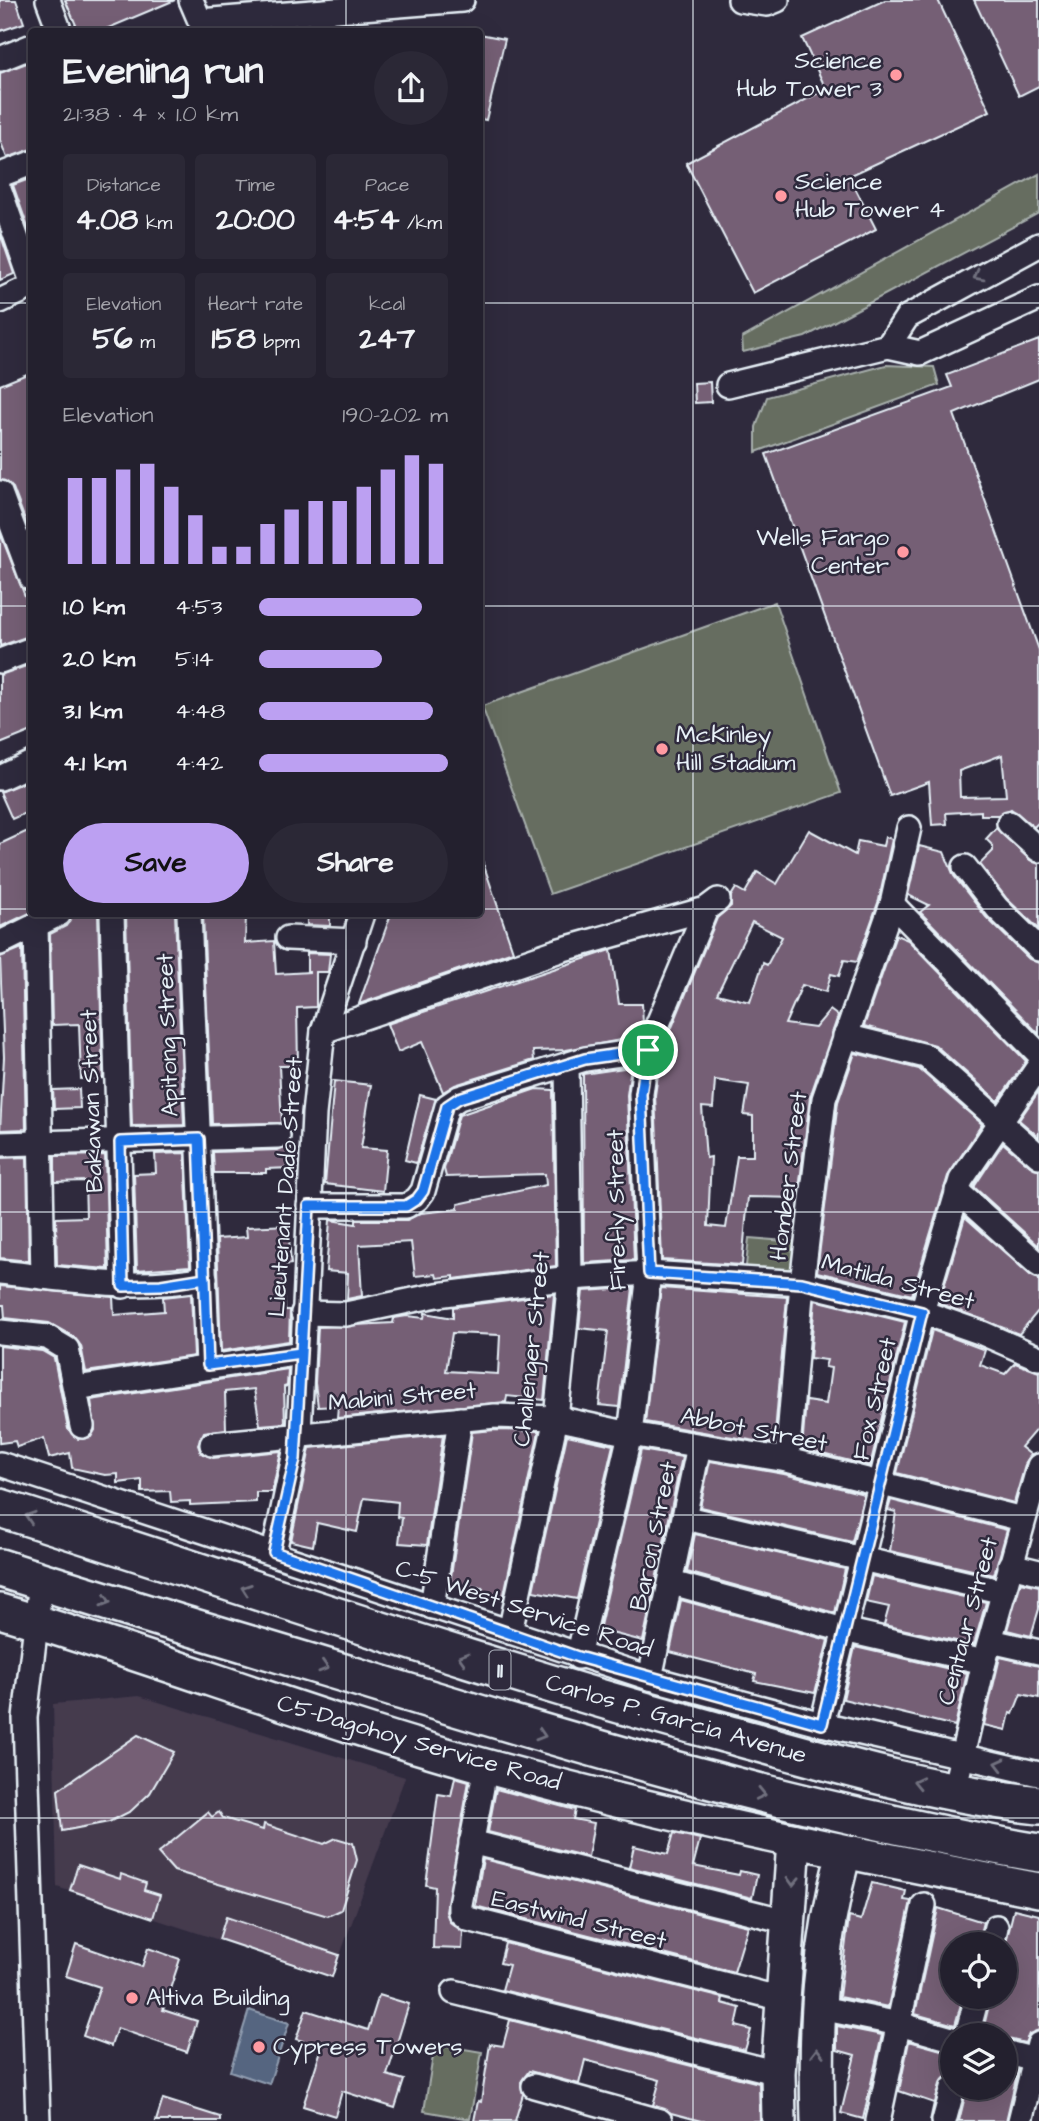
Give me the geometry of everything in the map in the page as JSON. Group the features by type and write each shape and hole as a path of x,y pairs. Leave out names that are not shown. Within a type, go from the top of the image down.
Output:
{"main road":[{"name":"Carlos P. Garcia Avenue","path":"0,1508 409,1642 601,1700 816,1758 954,1791 1029,1800"},
{"name":"Carlos P. Garcia Avenue","path":"0,1567 681,1774 838,1812 1039,1853"},
{"name":"C5-Dagohoy Service Road","path":"0,1611 276,1702 486,1766 844,1853 1039,1890"},
{"path":"779,2121 778,2073 782,1998 790,1922 794,1841"},
{"path":"818,2121 817,2007 825,1937 844,1853"}],"street":[{"path":"48,0 58,28"},
{"path":"191,0 200,22 462,0"},
{"path":"740,0 770,1"},
{"path":"0,59 28,48"},
{"path":"0,175 28,164"},
{"path":"0,191 28,272"},
{"path":"888,345 907,317 1039,245"},
{"path":"0,301 28,286"},
{"path":"728,385 888,345 919,353 1039,298"},
{"path":"0,493 28,569"},
{"path":"0,661 28,650"},
{"path":"0,778 28,765"},
{"path":"1009,823 1039,850"},
{"name":"Homber Street","path":"787,1460 802,1283 824,1099 892,904 909,828"},
{"path":"965,867 997,908 1039,949"},
{"path":"892,904 1039,1054"},
{"name":"Firefly Street","path":"323,1031 560,950 712,905 648,1050 641,1094 649,1273 629,1434 578,1657"},
{"path":"0,943 53,917"},
{"name":"Bakawan Street","path":"112,917 123,1286"},
{"name":"Apitong Street","path":"189,917 208,1365"},
{"name":"Lieutenant Dado Street","path":"274,1552 299,1433 314,1114 323,1031 361,917"},
{"path":"36,925 43,1277"},
{"path":"288,939 354,941"},
{"path":"845,1036 926,1056 1039,1156"},
{"path":"309,1206 406,1206 423,1191 447,1106 459,1098 585,1059 648,1050"},
{"name":"Challenger Street","path":"510,1633 556,1418 570,1278 568,1066"},
{"name":"Fox Street","path":"822,1724 922,1312 957,1191 967,1169 1039,1066"},
{"path":"0,1144 278,1136"},
{"path":"957,1191 1039,1265"},
{"path":"0,1272 123,1286 161,1285 205,1278"},
{"name":"Matilda Street","path":"303,1313 364,1312 437,1295 570,1278 649,1273 802,1283 922,1312 1035,1349"},
{"path":"0,1332 58,1341 67,1349 82,1426"},
{"path":"76,1388 208,1365 301,1353"},
{"name":"Mabini Street","path":"212,1444 299,1433 495,1416 556,1418"},
{"name":"Abbot Street","path":"556,1418 629,1434 787,1460 1022,1519"},
{"path":"432,1607 460,1419"},
{"name":"Baron Street","path":"650,1678 686,1518 699,1446"},
{"name":"C-5 West Service Road","path":"0,1464 274,1552 578,1657 822,1724 1039,1774"},
{"name":"Centaur Street","path":"954,1791 961,1754 1022,1519 1037,1477"},
{"path":"686,1518 1004,1592"},
{"path":"1010,1565 1039,1572"},
{"path":"38,2121 24,1718 41,1581"},
{"path":"672,1583 844,1630 988,1652 1039,1652"},
{"name":"Eastwind Street","path":"486,1766 460,1905 460,1912 468,1919 782,1998"},
{"path":"471,1842 790,1922"},
{"path":"878,2121 924,1905"},
{"path":"454,1992 778,2073"},
{"path":"817,2007 940,2036"},
{"path":"1017,2053 1037,2055 1020,2121"},
{"path":"534,2086 660,2121"},
{"path":"944,2121 950,2100"}],"shaded area":[{"path":"139,1696 405,1777 332,1977 57,1887 53,1704"}],"green space":[{"path":"1039,174 1039,213 805,337 743,352 742,338"},
{"path":"886,365 934,367 939,385 756,452 756,427 767,397"},
{"name":"McKinley Hill Stadium","path":"775,602 841,793 550,894 483,706"},
{"path":"749,1238 798,1242 795,1279 745,1275"},
{"path":"435,2044 482,2052 470,2119 424,2111"}],"water":[{"name":"Cypress Towers","path":"249,2010 289,2023 269,2084 230,2071"}],"building":[{"path":"0,0 16,0 24,23 0,31"},
{"path":"65,0 175,0 108,28 77,28"},
{"path":"885,0 938,0 990,111 849,176 876,229 753,293 686,163 826,89 802,38"},
{"path":"974,0 1039,0 1039,86 1019,96"},
{"path":"483,35 505,39 486,120 483,120"},
{"path":"28,62 28,150 7,158 0,140 0,73"},
{"path":"28,179 28,228 13,185"},
{"path":"0,233 14,274 0,280"},
{"name":"Wells Fargo Center","path":"1039,340 1039,379 954,414 1039,650 1039,822 1034,827 1011,809 998,815 981,815 981,811 946,813 947,824 932,825 929,782 890,796 766,454 952,387 947,375","holes":["1002,755 1006,796 960,797 959,771"]},
{"path":"28,374 27,525 13,488 0,479 0,385"},
{"path":"710,382 711,402 695,403 694,383"},
{"path":"0,533 28,604 28,636 0,646"},
{"path":"28,665 28,733 0,744 0,675"},
{"path":"28,781 28,812 12,819 0,792"},
{"path":"996,828 1030,860 1039,864 1039,929 1007,899 980,864 993,851 993,846 986,839"},
{"path":"809,830 855,855 858,841 883,846 885,837 892,839 879,900 857,962 844,960 839,976 831,974 826,992 802,985 785,1024 815,1028 830,1010 838,1016 810,1097 798,1198 748,1197 742,1265 662,1260 655,1095 661,1054 717,918 731,906 731,896 736,888 745,893 757,872 777,884","holes":["752,922 782,937 767,965 763,963 750,1002 717,994","715,1080 749,1085 744,1115 753,1116 753,1156 737,1156 726,1228 708,1226 711,1157 706,1158 702,1107 713,1108"]},
{"path":"28,831 28,914 0,927 0,844"},
{"path":"919,846 944,852 954,876 986,917 1029,959 1039,963 1039,1034 920,912 929,905 908,895"},
{"path":"483,863 513,951 359,1004 390,917 483,917"},
{"path":"71,917 98,917 103,1078 81,1079 79,1024 52,1025 50,934 66,926"},
{"path":"126,917 175,917 184,1125 132,1126"},
{"path":"203,917 246,917 245,943 274,941 276,974 310,972 307,972 307,953 330,954 328,972 316,972 316,1007 297,1008 298,1066 279,1066 282,1123 212,1124"},
{"path":"307,917 330,917 330,926 307,925"},
{"path":"896,935 908,940 1026,1061 998,1101 935,1045 864,1026"},
{"path":"22,948 26,1129 0,1130 4,1057 0,957"},
{"path":"611,950 619,1004 642,1004 643,1024 637,1037 566,1050 533,1051 534,1060 455,1085 443,1092 422,1042 398,1052 387,1024"},
{"path":"855,1053 919,1069 982,1124 948,1176 912,1295 817,1272 838,1102"},
{"path":"631,1067 627,1095 634,1260 584,1263 583,1074"},
{"path":"334,1081 371,1085 361,1148 387,1150 383,1191 325,1184"},
{"path":"79,1089 80,1108 54,1109 53,1090"},
{"path":"536,1089 553,1090 556,1266 454,1279 454,1276 437,1278 436,1274 415,1276 411,1242 359,1245 362,1296 347,1299 348,1273 326,1271 330,1220 356,1224 356,1220 407,1220 421,1213 458,1209 458,1204 546,1185 545,1174 446,1177 444,1169 459,1115"},
{"path":"1039,1091 1039,1137 1019,1120"},
{"path":"420,1095 436,1099 416,1163 405,1160"},
{"path":"291,1143 291,1168 266,1169 266,1173 214,1173 213,1152 278,1150"},
{"path":"1003,1143 1030,1166 1039,1170 1039,1246 974,1187"},
{"path":"185,1153 190,1266 137,1270 134,1174 156,1173 155,1154"},
{"path":"105,1155 108,1269 57,1265 56,1218 86,1217 85,1181 55,1182 55,1156"},
{"path":"27,1157 29,1261 0,1258 0,1158"},
{"path":"965,1217 1030,1275 1039,1279 1039,1310 1019,1334 939,1303"},
{"path":"288,1225 291,1264 282,1265 285,1310 290,1310 289,1341 221,1351 217,1239 247,1237 246,1227"},
{"path":"0,1286 113,1297 114,1315 164,1311 163,1297 191,1294 194,1356 86,1372 81,1346 74,1337 49,1323 5,1318 4,1305 0,1305"},
{"path":"633,1288 619,1407 599,1405 608,1331 579,1328 583,1291"},
{"path":"661,1288 787,1297 774,1444 645,1422"},
{"path":"554,1294 544,1400 507,1396 506,1402 337,1418 338,1406 318,1407 315,1383 318,1327 393,1323 394,1318 424,1318 425,1313 453,1318 453,1307","holes":["452,1333 500,1335 498,1374 446,1371"]},
{"path":"815,1300 905,1322 870,1466 802,1449 806,1401 826,1404 831,1368 825,1367 827,1360 810,1358"},
{"path":"932,1330 985,1350 980,1365 1005,1374 1015,1363 1039,1372 1039,1426 1021,1447 1031,1455 1026,1462 1014,1503 897,1473"},
{"path":"0,1346 42,1351 54,1358 68,1429 78,1439 91,1437 95,1430 91,1400 288,1369 287,1386 284,1387 285,1423 260,1425 254,1389 225,1392 226,1429 204,1432 198,1445 201,1453 213,1458 281,1451 272,1492 256,1492 256,1502 190,1505 190,1501 171,1502 170,1491 142,1492 142,1480 118,1483 118,1474 105,1475 72,1468 70,1453 49,1458 44,1438 17,1447 15,1441 0,1443"},
{"path":"539,1431 503,1599 482,1595 483,1588 450,1583 472,1432"},
{"path":"443,1435 427,1545 399,1543 402,1518 397,1517 398,1502 364,1498 357,1532 317,1523 313,1546 291,1541 310,1448"},
{"path":"567,1435 613,1445 577,1599 533,1591"},
{"path":"641,1450 682,1457 643,1641 599,1630"},
{"path":"710,1461 784,1474 864,1494 852,1542 700,1507"},
{"path":"891,1500 1007,1530 994,1575 890,1551 896,1512 888,1510"},
{"path":"695,1534 845,1569 835,1613 687,1572"},
{"path":"872,1576 986,1602 974,1645 884,1625 889,1607 866,1602"},
{"path":"1021,1582 1039,1586 1039,1609 1031,1636 1007,1630"},
{"path":"681,1600 828,1640 815,1693 754,1681 756,1674 670,1652"},
{"path":"855,1647 967,1673 955,1726 843,1699"},
{"path":"1000,1657 1039,1666 1039,1698 1021,1694 1013,1714 1010,1713 1006,1730 984,1725"},
{"path":"138,1735 174,1752 150,1793 131,1811 109,1822 62,1831 58,1790"},
{"path":"455,1777 469,1781 446,1912 450,1922 463,1932 462,1949 433,1948 435,1887 426,1885 438,1794 451,1796"},
{"path":"496,1789 575,1810 573,1819 594,1823 588,1857 488,1832"},
{"path":"208,1812 212,1817 219,1812 223,1818 263,1830 264,1824 324,1844 336,1838 353,1843 357,1860 341,1910 328,1916 174,1871 158,1853"},
{"path":"674,1833 700,1839 693,1866 739,1875 740,1871 757,1875 752,1898 629,1867 634,1846 668,1854"},
{"path":"483,1859 748,1926 734,1972 475,1906"},
{"path":"78,1865 120,1879 121,1874 146,1883 144,1890 160,1895 153,1918 70,1890"},
{"path":"872,1883 906,1891 904,1900 911,1901 888,2007 839,1997 849,1917 861,1920"},
{"path":"938,1908 983,1922 980,1932 940,1932 940,2009 960,2009 956,2023 915,2014"},
{"path":"1014,1909 1039,1915 1039,2030 1029,2034 1025,2043 1017,2041 1017,2023 985,2023 988,2009 1017,2009 1017,1932 1008,1932"},
{"path":"226,1917 339,1955 332,1977 219,1939"},
{"path":"505,1943 723,1998 722,2003 740,2008 736,2026 751,2030 745,2050 502,1990 509,1965 500,1963"},
{"name":"Altiva Building","path":"76,1944 142,1967 148,1948 180,1959 163,2010 197,2021 187,2052 117,2028 111,2046 83,2036 100,1987 66,1976"},
{"path":"379,1995 409,2004 387,2075 404,2080 395,2108 342,2091 335,2116 303,2106 322,2047 296,2039 306,2010 368,2030"},
{"path":"510,2020 759,2083 760,2121 701,2121 671,2113 653,2105 660,2080 585,2060 579,2084 529,2071 521,2082 523,2094 515,2121 474,2121 478,2101 481,2102 490,2044 503,2046"},
{"path":"837,2026 882,2035 863,2119 841,2113 855,2055 837,2050"},
{"path":"909,2041 940,2050 940,2084 930,2121 934,2103 899,2091"},
{"path":"163,2099 220,2117 220,2121 156,2121"},
{"path":"964,2100 1011,2100 1006,2121 959,2121"}],"place":[{"name":"Science Hub Tower 3","path":"896,75"},
{"name":"Science Hub Tower 4","path":"781,196"},
{"name":"Wells Fargo Center","path":"903,552"},
{"name":"McKinley Hill Stadium","path":"662,749"},
{"name":"Altiva Building","path":"132,1998"},
{"name":"Cypress Towers","path":"259,2047"}],"route":[{"path":"648,1050 585,1059 512,1084 459,1098 447,1106 423,1191 406,1206 309,1206 301,1353 208,1365 205,1278 199,1139 120,1142 123,1286 161,1285 205,1278 208,1365 301,1353 299,1433 274,1552 578,1657 822,1724 922,1312 802,1283 649,1273 641,1094 648,1050"}]}
